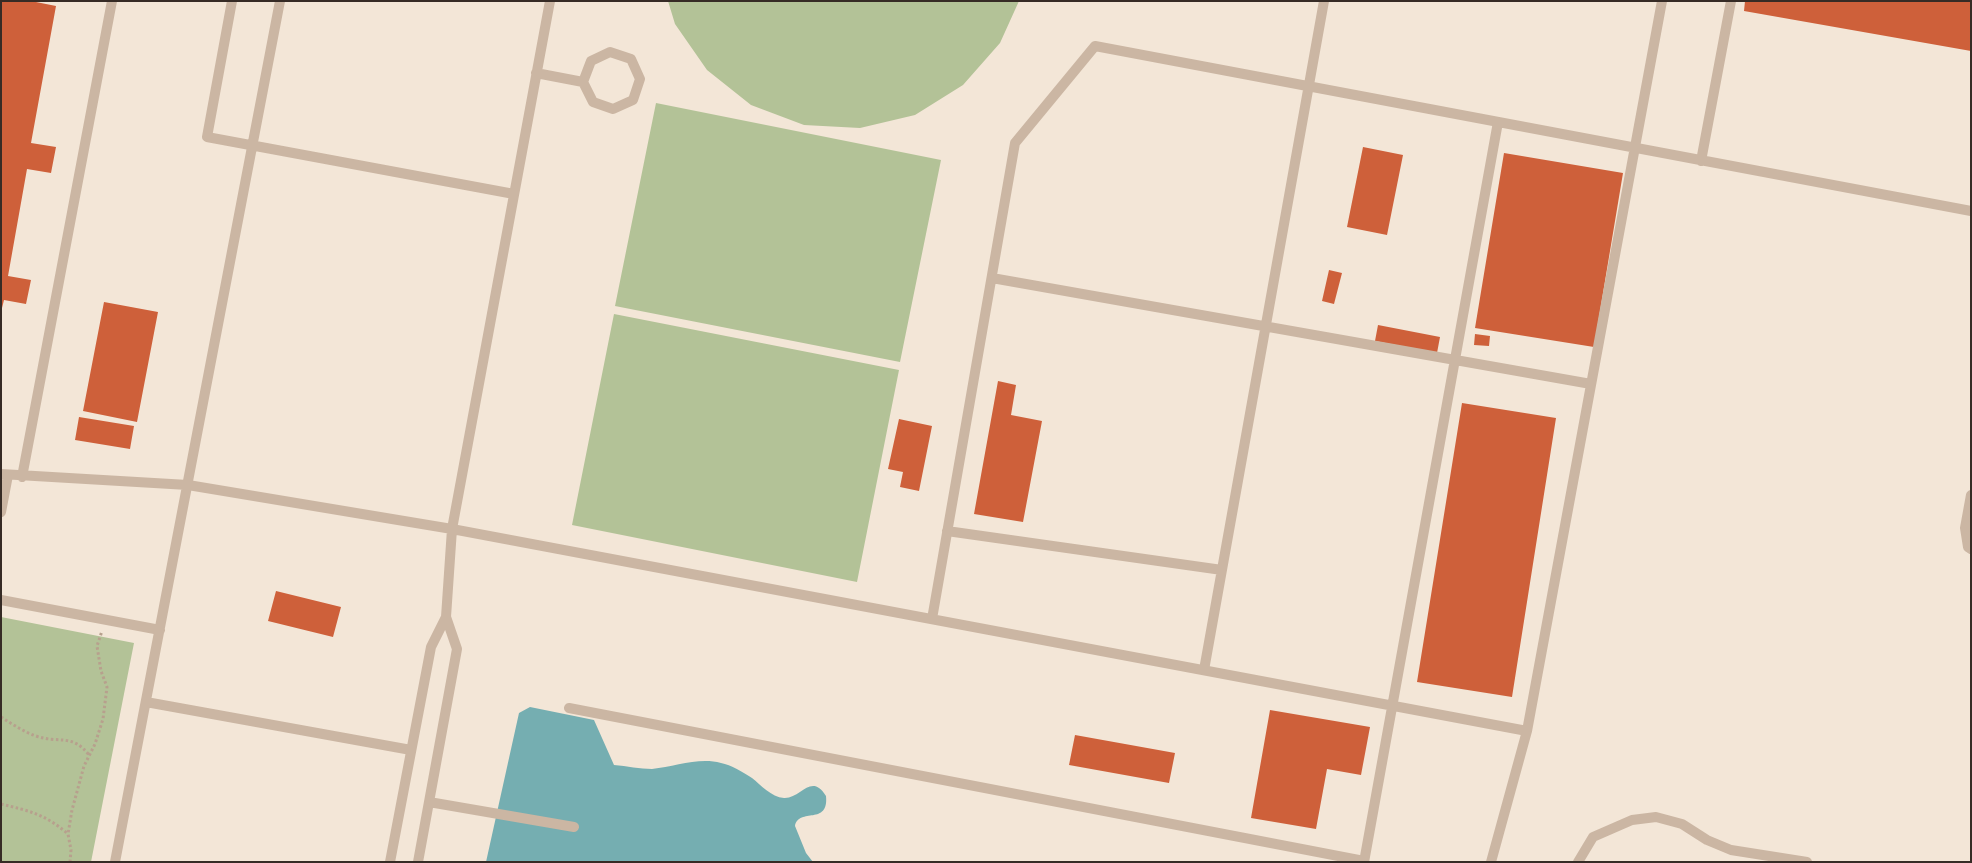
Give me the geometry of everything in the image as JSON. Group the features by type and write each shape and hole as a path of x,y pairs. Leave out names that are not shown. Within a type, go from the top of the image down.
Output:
{"lane":[{"path":"22,477 112,1"},
{"path":"232,1 207,137 514,194"},
{"path":"115,862 280,1"},
{"path":"418,862 456,650 446,617 452,529 550,1"},
{"path":"1204,670 1324,1"},
{"path":"1491,862 1526,731 1662,1"},
{"path":"1701,161 1732,1"},
{"path":"932,620 1016,143 1095,46 1971,211"},
{"path":"610,52 631,59 640,79 633,100 613,109 593,102 583,82 591,61 610,52"},
{"path":"536,73 583,82"},
{"path":"568,708 1364,861 1498,122"},
{"path":"992,278 1591,384"},
{"path":"1,512 5,475 188,485 452,529 1526,731"},
{"path":"1971,495 1964,528 1968,547 1971,549"},
{"path":"948,532 1222,570"},
{"path":"1,600 160,630"},
{"path":"390,862 431,647 446,617"},
{"path":"146,702 411,750"},
{"path":"429,802 574,827"},
{"path":"1578,862 1593,837 1632,820 1656,817 1682,824 1707,840 1731,850 1807,862"}],"path":[{"path":"70,862 71,850 68,834 72,810 84,766 103,719 107,687 101,671 97,646 100,634 108,621"},
{"path":"1,717 37,736 73,741 82,746 90,755"},
{"path":"1,804 23,808 40,814 68,834"}],"green space":[{"path":"668,1 1019,1 1000,43 963,85 915,115 860,128 804,125 751,105 707,70 675,24"},
{"path":"656,103 941,160 900,362 615,306"},
{"path":"614,314 899,370 857,582 572,525"},
{"path":"1,617 134,643 91,862 1,862"}],"water":[{"path":"530,707 594,720 614,765 652,769 712,761 729,765 741,771 771,793 784,798 796,795 811,786 816,786 826,796 826,805 823,811 798,820 795,826 806,853 813,862 486,862 519,713"}],"building":[{"path":"1,1 31,1 56,6 31,143 56,147 51,173 27,169 8,276 31,280 26,304 4,300 2,308"},
{"path":"1745,1 1971,1 1971,51 1744,11"},
{"path":"1363,147 1403,155 1387,235 1347,227"},
{"path":"1504,153 1623,173 1594,347 1475,328"},
{"path":"1329,270 1342,273 1334,304 1322,301"},
{"path":"104,302 158,312 137,422 83,411"},
{"path":"1378,325 1440,337 1437,353 1375,341"},
{"path":"1475,334 1490,336 1489,346 1474,345"},
{"path":"998,381 1016,385 1011,415 1042,421 1023,522 974,514"},
{"path":"1462,403 1556,418 1512,697 1417,682"},
{"path":"79,417 134,426 130,449 75,440"},
{"path":"899,419 932,426 919,491 900,487 903,472 888,469"},
{"path":"276,591 341,607 333,637 268,621"},
{"path":"1270,710 1370,727 1361,775 1327,769 1316,829 1251,818"},
{"path":"1075,735 1175,753 1169,783 1069,765"}]}
